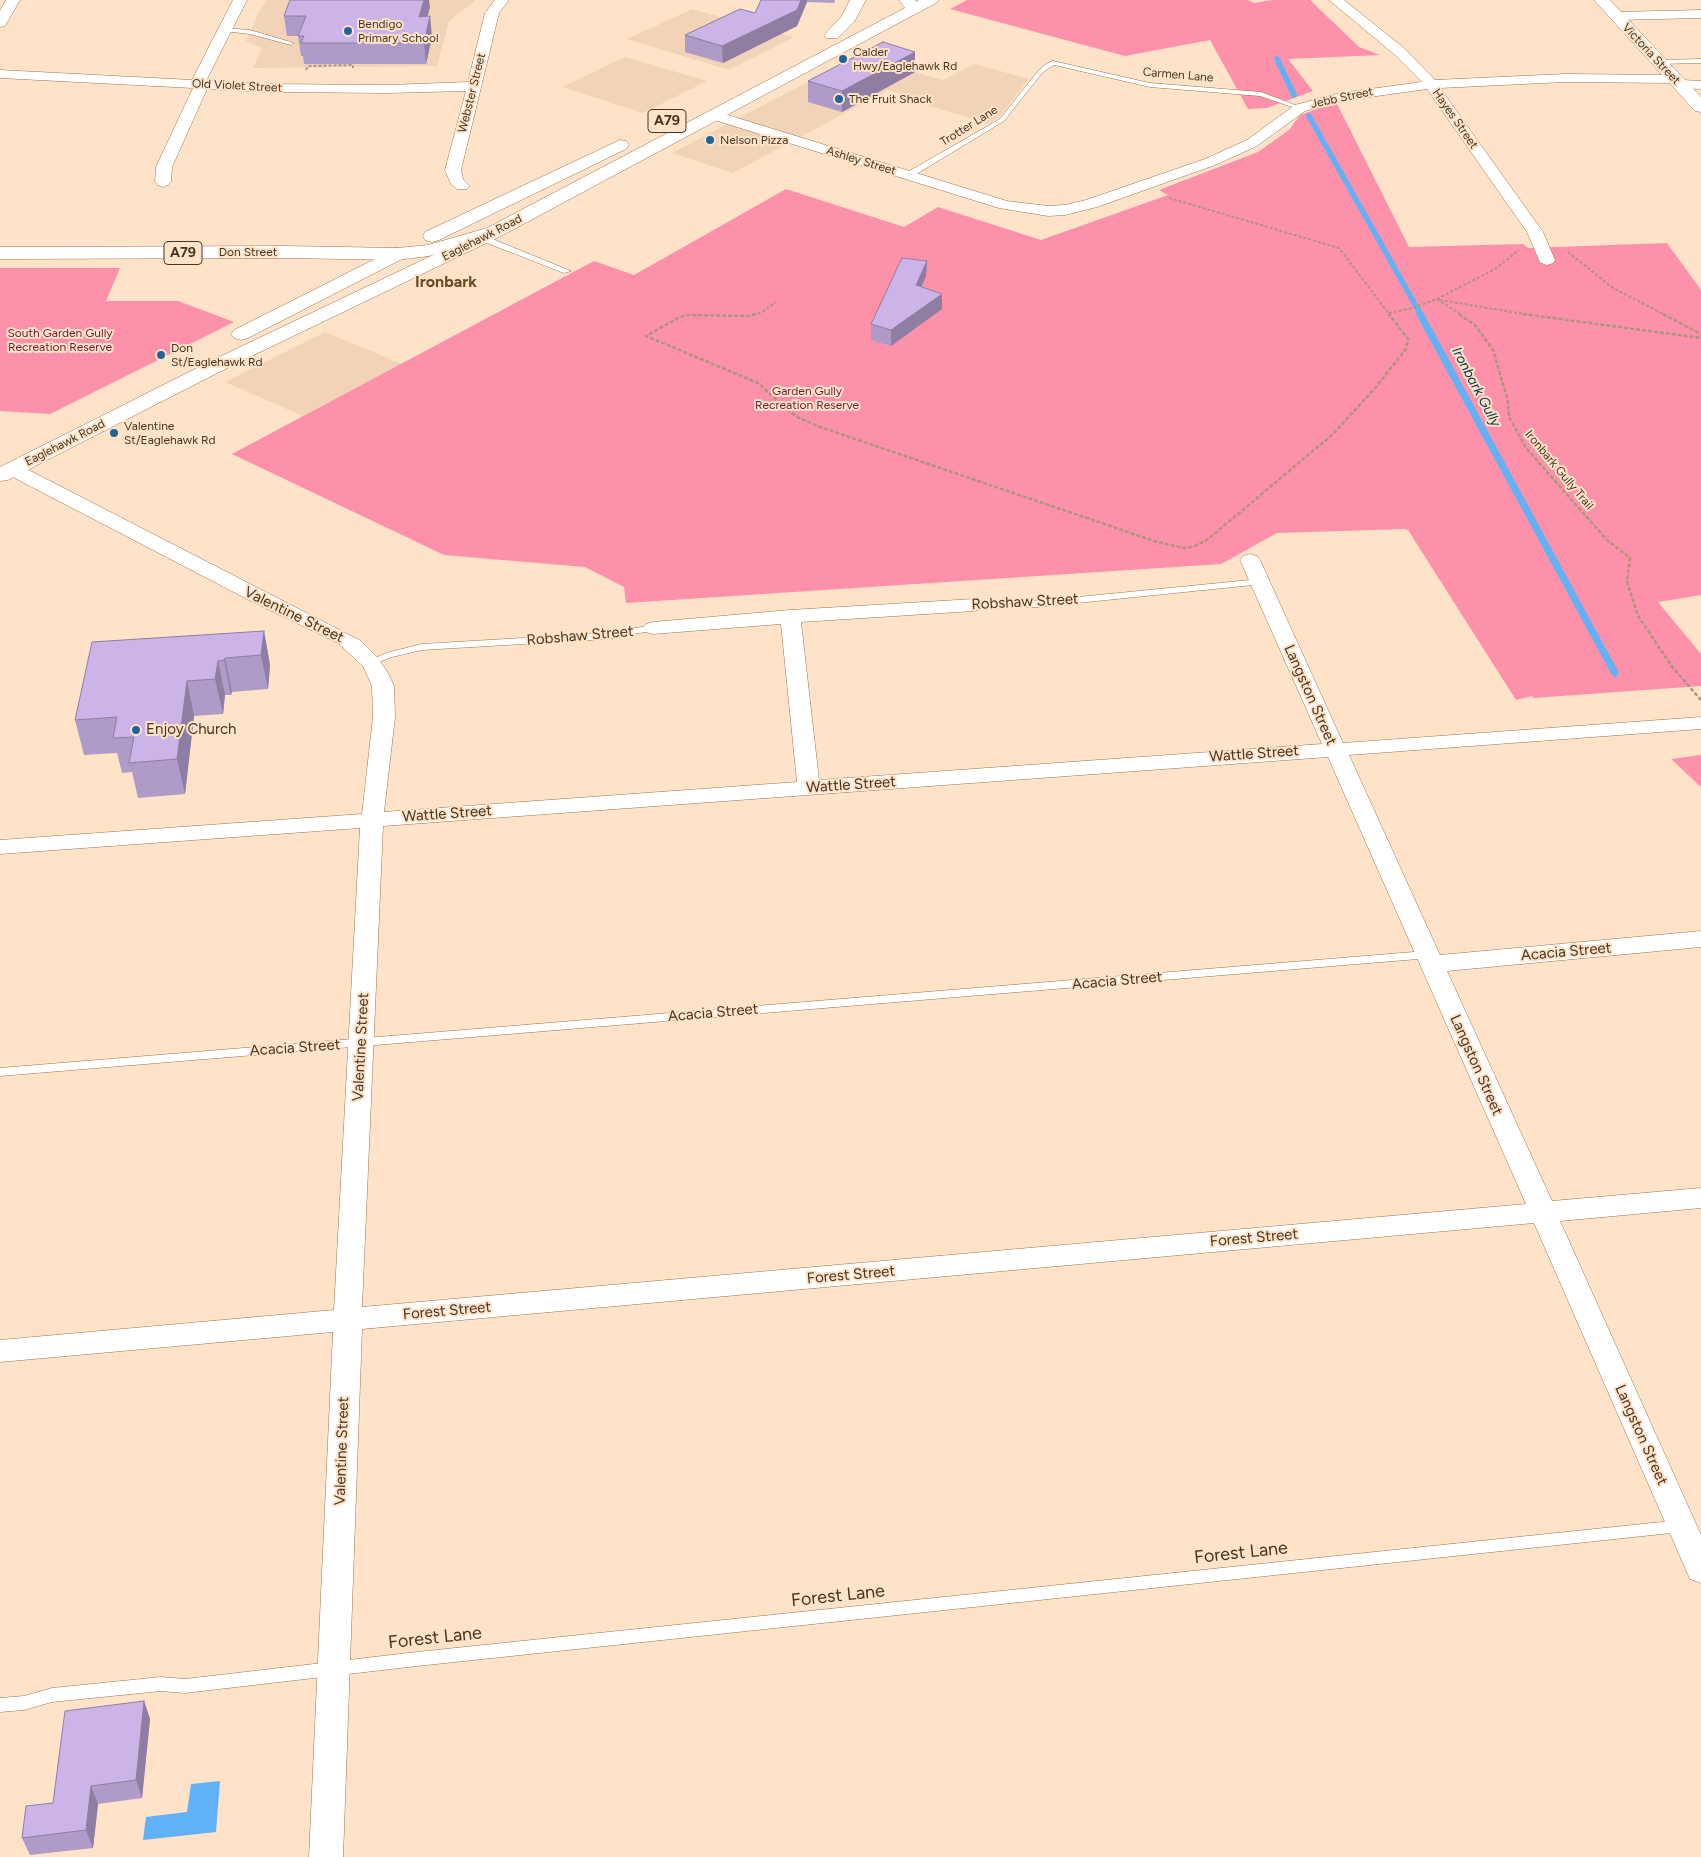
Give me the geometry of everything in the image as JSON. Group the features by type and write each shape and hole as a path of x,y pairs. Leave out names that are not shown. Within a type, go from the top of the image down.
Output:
{"main road":[{"path":"832,35 848,19 858,0"},
{"name":"Eaglehawk Road","path":"3,465 374,292 488,235 703,107 905,4 931,0"},
{"name":"Victoria Street","path":"1602,0 1701,108"},
{"path":"768,68 868,15"},
{"name":"Eaglehawk Road","path":"3,465 331,288 441,231 632,139"},
{"name":"Don Street","path":"0,242 373,241 402,239 441,231"},
{"name":"Don Street","path":"0,253 295,252 397,254 429,250 488,235"},
{"path":"331,288 360,288 374,292"}],"street":[{"path":"0,23 13,0"},
{"path":"163,182 164,167 200,89 199,80 240,0"},
{"name":"Webster Street","path":"462,186 456,181 453,170 492,13 502,0"},
{"name":"Hayes Street","path":"1336,0 1407,58 1430,84 1541,242 1548,260"},
{"path":"1616,16 1701,14"},
{"name":"Old Violet Street","path":"0,74 345,89 474,86"},
{"name":"Jebb Street","path":"1032,210 1078,208 1210,162 1252,144 1300,108 1340,97 1430,84 1565,78 1678,82 1701,85"},
{"name":"Ashley Street","path":"703,107 907,176 1005,206 1032,210"},
{"name":"Valentine Street","path":"3,465 256,596 325,628 354,645 371,662 381,680 385,703 372,820 348,1320 326,1857"},
{"name":"Langston Street","path":"1250,560 1428,960 1543,1212 1701,1570"},
{"name":"Robshaw Street","path":"653,628 790,616 974,604"},
{"path":"790,616 809,788"},
{"name":"Wattle Street","path":"0,847 1334,748 1701,723"},
{"name":"Acacia Street","path":"1428,960 1701,940"},
{"name":"Forest Street","path":"0,1351 1701,1198"}],"lane":[{"path":"225,30 250,32 291,43"},
{"path":"1659,62 1701,61"},
{"name":"Carmen Lane","path":"1052,63 1150,85 1260,94 1300,108"},
{"name":"Trotter Lane","path":"907,176 1002,120 1041,71 1048,64 1052,63"},
{"path":"488,235 567,271"},
{"name":"Robshaw Street","path":"974,604 1038,604 1260,582"},
{"name":"Robshaw Street","path":"371,662 422,646 607,636 653,628"},
{"name":"Acacia Street","path":"0,1072 362,1042 1428,960"},
{"name":"Forest Lane","path":"0,1705 24,1703 62,1694 161,1684 185,1686 335,1668 1681,1526"}],"path":[{"path":"776,302 762,312 750,316 688,315 680,317 646,336 758,382 789,411 815,425 1157,542 1184,548 1193,547 1207,540 1333,434 1376,387 1409,344 1407,335 1338,248 1166,197"},
{"path":"1389,313 1413,308 1437,299 1503,264 1527,245 1541,242"},
{"path":"1437,299 1535,316 1615,325 1701,338"},
{"name":"Ironbark Gully Trail","path":"1437,299 1475,325 1493,350 1508,401 1509,417 1526,448 1607,540 1630,558 1627,582 1638,616 1674,668 1701,700"}],"shaded area":[{"name":"Bendigo Primary School","path":"267,0 476,0 449,21 437,66 253,68 262,48 246,41 259,12"},
{"path":"692,9 794,37 729,70 627,39"},
{"path":"857,56 943,80 975,64 1029,79 1001,115 989,124 914,101 918,99 888,90 733,173 672,153"},
{"path":"625,57 707,81 643,113 562,87"},
{"path":"325,332 402,364 303,416 225,382"}],"green space":[{"path":"967,0 1248,0 1254,3 1272,0 1310,0 1359,47 1380,55 1288,59 1313,91 1267,108 1248,109 1210,40 1125,56 950,9"},
{"name":"Garden Gully Recreation Reserve","path":"1336,102 1409,247 1523,244 1528,248 1667,243 1701,290 1701,595 1658,602 1701,654 1701,686 1534,698 1532,696 1516,700 1408,530 1404,529 1277,533 1221,564 626,603 624,587 585,567 444,555 232,454 594,261 634,275 786,189 904,227 938,207 1041,240 1168,195 1159,190 1258,152 1289,130 1300,115"},
{"name":"South Garden Gully Recreation Reserve","path":"0,268 120,268 106,301 178,301 234,322 50,414 0,411"},
{"path":"1701,755 1701,787 1671,759"}],"water":[{"path":"220,1781 216,1832 143,1840 146,1817 187,1812 191,1784"}],"building":[{"path":"290,0 424,0 419,17 430,16 424,43 301,43 304,36 298,36 306,16 284,16"},
{"path":"761,0 801,0 797,10 722,46 685,35 740,9 755,13"},
{"path":"883,42 915,52 842,91 808,81"},
{"path":"902,258 927,261 916,285 942,294 891,330 871,324"},
{"path":"264,631 261,655 225,658 218,661 215,679 187,681 177,759 129,763 134,737 113,738 117,717 75,720 92,642"},
{"path":"144,1701 136,1780 91,1786 86,1830 22,1838 26,1806 53,1803 65,1711"}],"waterway":[{"name":"Ironbark Gully","path":"1277,59 1294,95"},
{"name":"Ironbark Gully","path":"1309,116 1421,315"},
{"name":"Ironbark Gully","path":"1420,314 1615,673"}],"place":[{"name":"Bendigo Primary School","path":"348,31"},
{"name":"Calder Hwy/Eaglehawk Rd","path":"843,59"},
{"name":"The Fruit Shack","path":"839,99"},
{"name":"Nelson Pizza","path":"710,140"},
{"name":"Don St/Eaglehawk Rd","path":"161,355"},
{"name":"Valentine St/Eaglehawk Rd","path":"114,433"},
{"name":"Enjoy Church","path":"136,730"}],"district":[{"name":"Ironbark","path":"446,282"}]}
